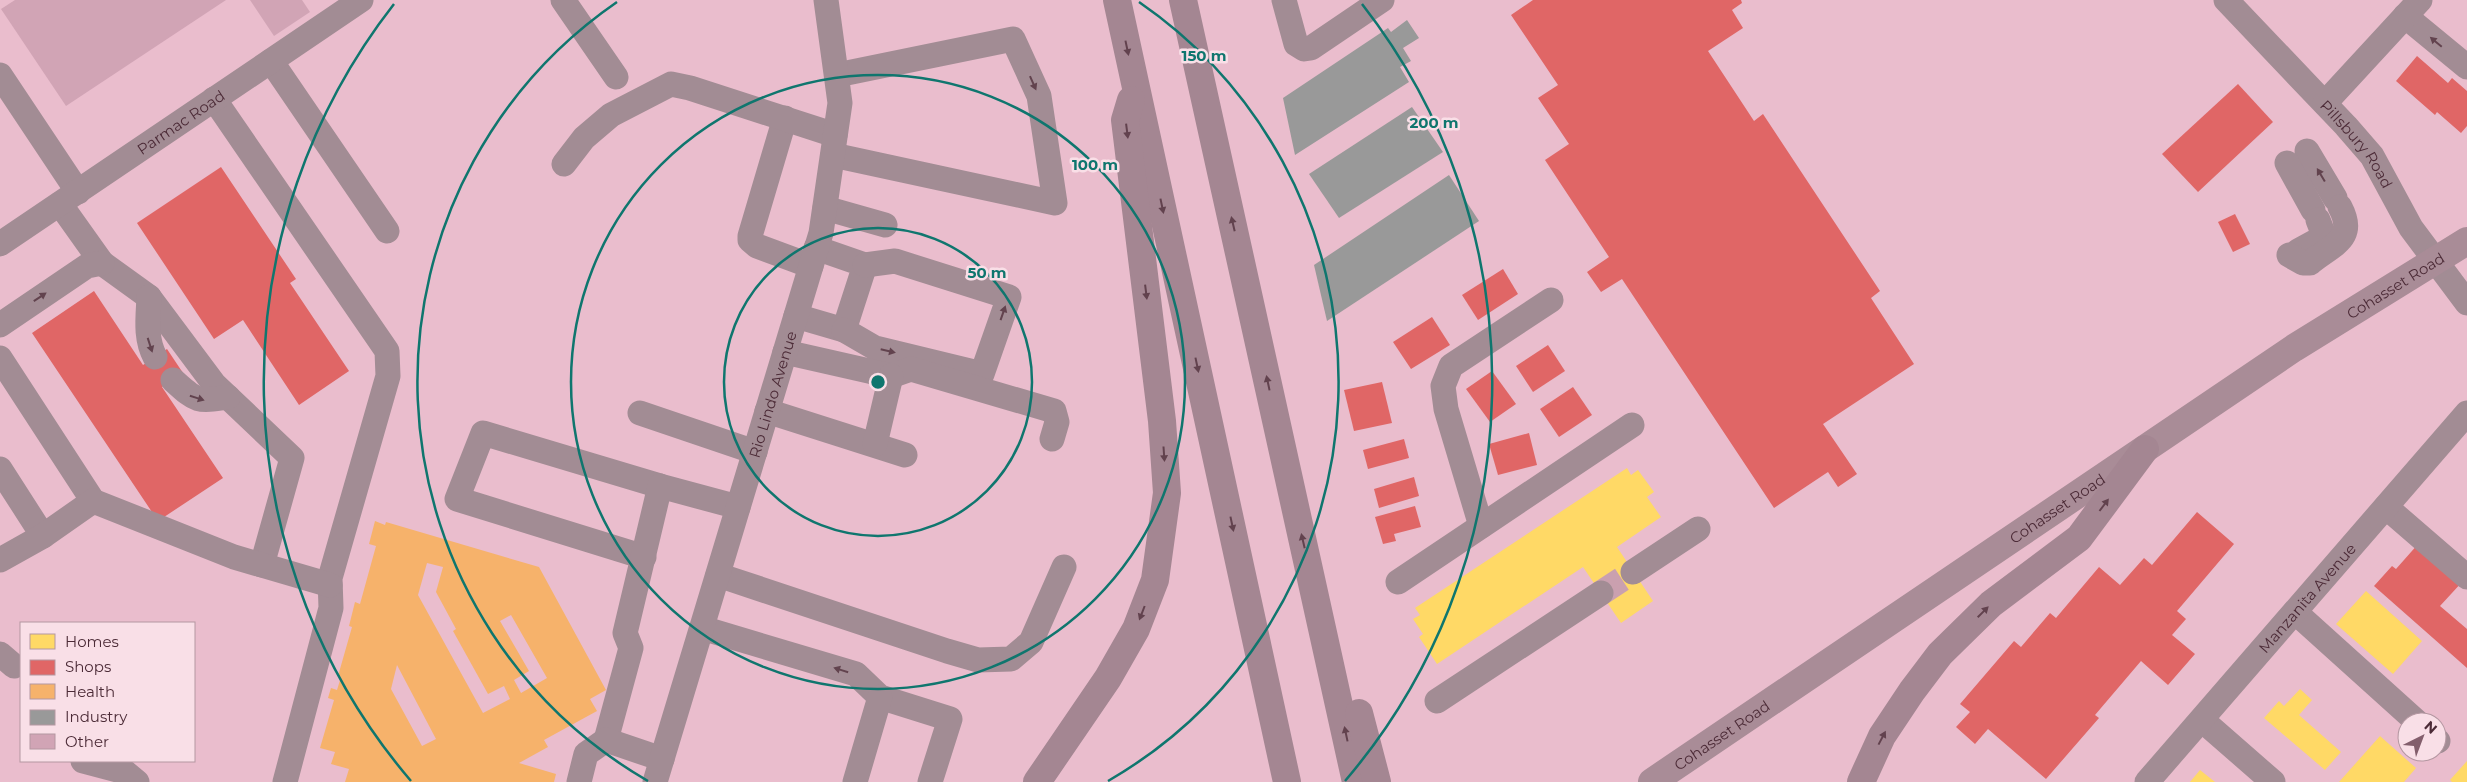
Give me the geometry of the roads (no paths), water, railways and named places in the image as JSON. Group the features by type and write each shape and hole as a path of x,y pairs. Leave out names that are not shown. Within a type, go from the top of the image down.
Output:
{"highway":[{"path":"1117,0 1287,782"},
{"path":"1183,0 1356,782"},
{"path":"1037,782 1108,678 1136,629 1157,570 1167,493 1162,421 1125,120 1135,84"},
{"path":"1861,782 1882,736 1940,654 1991,604 2079,538 2145,449"},
{"path":"1312,579 1342,646 1377,782"}],"main road":[{"name":"Cohasset Road","path":"1652,782 2294,348 2467,241"}],"street":[{"name":"Parmac Road","path":"0,244 271,61 328,9 361,0"},
{"path":"563,0 616,77"},
{"name":"Rio Lindo Avenue","path":"655,782 814,257 825,208 840,102 826,0"},
{"path":"1284,0 1296,44 1304,49 1311,48 1382,0"},
{"name":"Pillsbury Road","path":"2226,0 2325,103 2372,156 2411,228 2467,303"},
{"path":"2325,103 2412,8 2467,67"},
{"path":"564,164 584,138 611,115 671,84 690,88 785,118 834,145 1055,203 1039,96 1013,39 837,75"},
{"path":"271,61 387,231"},
{"path":"0,75 69,198 102,263 149,297 214,384 292,458 262,565"},
{"path":"214,99 387,351 388,376 330,578 332,608 285,782"},
{"path":"785,118 750,236 757,246 865,265 895,261 1008,298 982,374 933,368 911,369 891,376 785,352"},
{"path":"2297,157 2337,203 2347,227 2346,235 2310,263 2304,263 2289,255 2320,238 2323,232 2316,215 2297,157"},
{"path":"825,208 885,225"},
{"path":"0,325 87,266 102,263"},
{"path":"844,330 865,265"},
{"path":"149,297 147,335 155,357"},
{"path":"1481,526 1446,409 1443,386 1451,366 1551,300"},
{"path":"796,316 844,330 875,348 1054,411 1057,422 1052,439"},
{"path":"0,358 93,501 234,556 330,585"},
{"path":"875,444 891,376"},
{"path":"173,380 190,396 202,401 228,397"},
{"path":"767,411 905,455"},
{"path":"640,412 755,452"},
{"name":"Manzanita Avenue","path":"2147,782 2467,413"},
{"path":"1398,582 1632,425"},
{"path":"644,557 457,499 483,433 660,486 738,507"},
{"path":"0,469 43,536"},
{"path":"579,782 586,754 606,740 631,648 625,633 660,486"},
{"path":"0,560 43,536 93,501"},
{"path":"2386,507 2467,577"},
{"path":"1633,572 1698,529"},
{"path":"718,575 978,660 1011,659 1031,642 1064,567"},
{"path":"1437,701 1601,593"},
{"path":"2294,612 2406,712"},
{"path":"702,628 856,674 880,697 950,719 930,782"},
{"path":"855,782 880,697"},
{"path":"2202,720 2273,782"},
{"path":"606,740 662,759"},
{"path":"87,762 125,772 137,782"}],"tunnel":[{"path":"1601,593 1633,572"}]}
